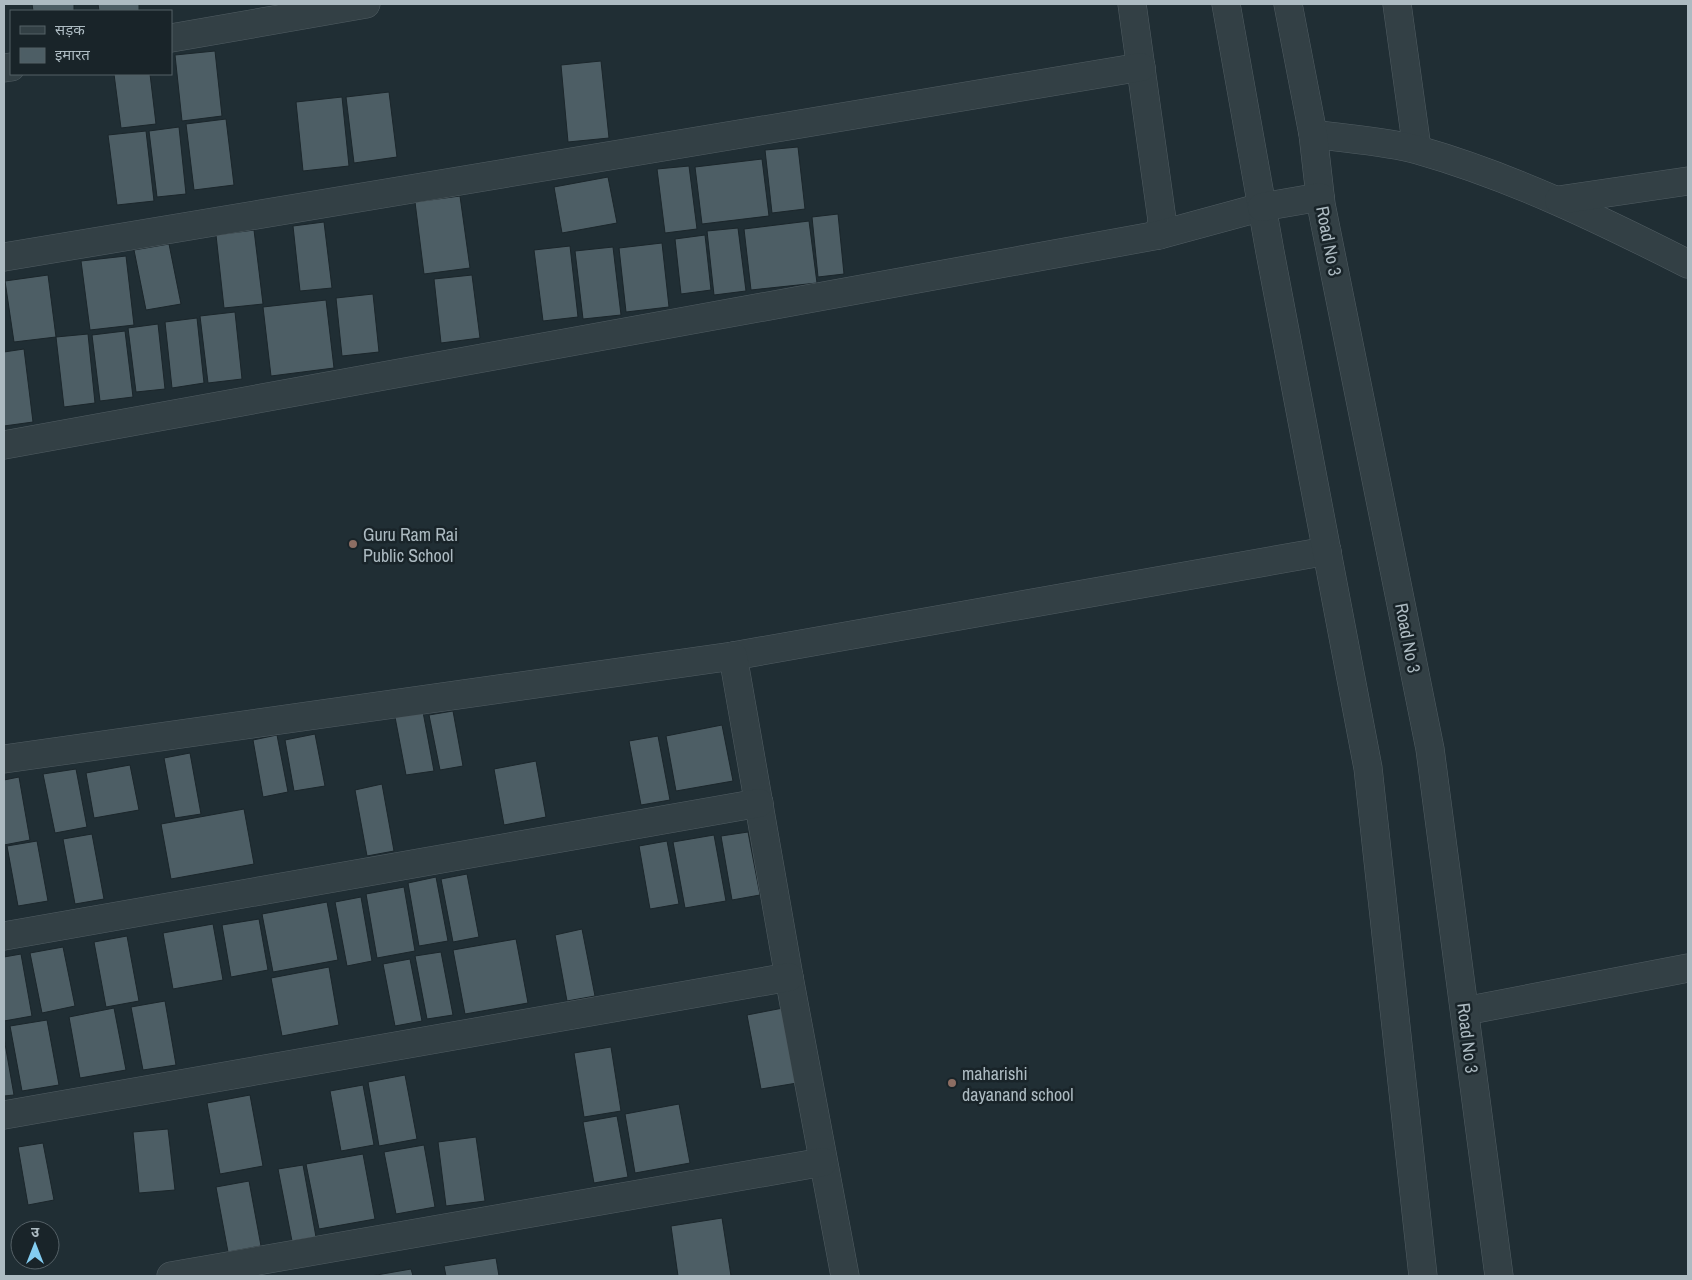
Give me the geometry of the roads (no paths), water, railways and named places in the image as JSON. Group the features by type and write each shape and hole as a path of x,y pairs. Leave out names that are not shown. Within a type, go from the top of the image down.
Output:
{"street":[{"path":"172,38 366,4"},
{"path":"1132,4 1162,220 1159,235"},
{"path":"1226,4 1262,207 1368,768 1424,1276"},
{"name":"Road No 3","path":"1288,4 1313,134 1320,197 1430,748 1499,1276"},
{"path":"1397,4 1417,150"},
{"path":"4,257 1141,67"},
{"path":"1313,134 1417,150 1559,200 1688,264"},
{"path":"1559,200 1688,181"},
{"path":"4,446 1159,235 1262,207 1320,197"},
{"path":"4,759 733,656 1327,551"},
{"path":"733,656 789,977 845,1276"},
{"path":"4,936 759,803"},
{"path":"1465,1011 1688,968"},
{"path":"4,1115 789,977"},
{"path":"171,1276 823,1162"}],"place":[{"name":"Guru Ram Rai Public School","path":"353,544"},
{"name":"maharishi dayanand school","path":"952,1083"}]}
